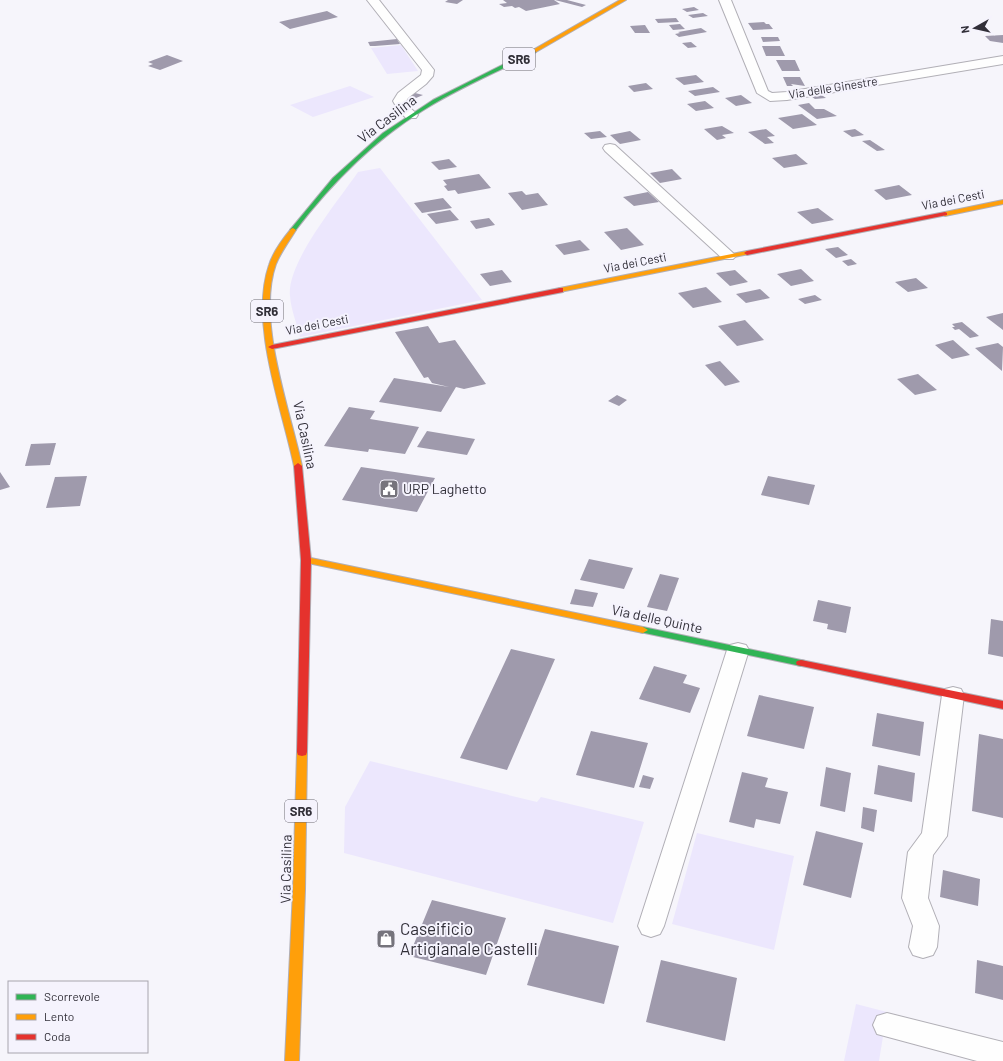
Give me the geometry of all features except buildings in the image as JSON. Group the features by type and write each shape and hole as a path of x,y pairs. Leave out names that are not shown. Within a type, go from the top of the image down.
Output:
{"main road":[{"name":"Via Casilina","path":"292,1061 299,890 306,560 304,515 299,470 272,347 268,313 268,290 271,270 280,251 307,213 343,174 380,139 411,115 523,56 624,0"},
{"name":"Via dei Cesti","path":"272,347 1003,202"},
{"name":"Via delle Quinte","path":"306,560 1003,705"}],"street":[{"path":"373,0 428,70 426,78 404,93 401,98 402,107 411,115"},
{"name":"Via delle Ginestre","path":"725,0 763,93 770,97 787,96 1003,60"},
{"path":"610,148 728,256"},
{"path":"650,926 738,650"},
{"path":"923,947 926,926 915,898 921,852 934,836 953,695"},
{"path":"887,1025 1003,1056"}],"shaded area":[{"path":"401,45 418,71 387,74 371,48"},
{"path":"350,86 374,97 313,117 290,105"},
{"path":"380,168 482,300 300,337 290,296 291,282 296,267 315,232 358,172"},
{"path":"370,761 537,802 541,797 644,822 613,923 344,853 345,807"},
{"path":"697,833 794,856 774,950 672,924"},
{"path":"856,1004 887,1012 879,1061 844,1061"}],"traffic: fast":[{"path":"293,230 320,195 351,163 385,134 435,101 534,51"},
{"path":"643,630 801,663"}],"traffic: slow":[{"path":"534,51 624,0"},
{"path":"945,214 1003,202"},
{"path":"293,230 281,247 272,266 267,289 267,313 269,339 274,366 298,466"},
{"path":"560,290 747,253"},
{"path":"306,560 643,630"},
{"path":"292,1061 299,890 302,752"}],"traffic: jam":[{"path":"747,253 945,214"},
{"path":"272,347 560,290"},
{"path":"298,466 306,560 302,752"},
{"path":"801,663 1003,705"}],"place":[{"name":"URP Laghetto","path":"389,489"},
{"name":"Caseificio Artigianale Castelli","path":"386,939"}]}
